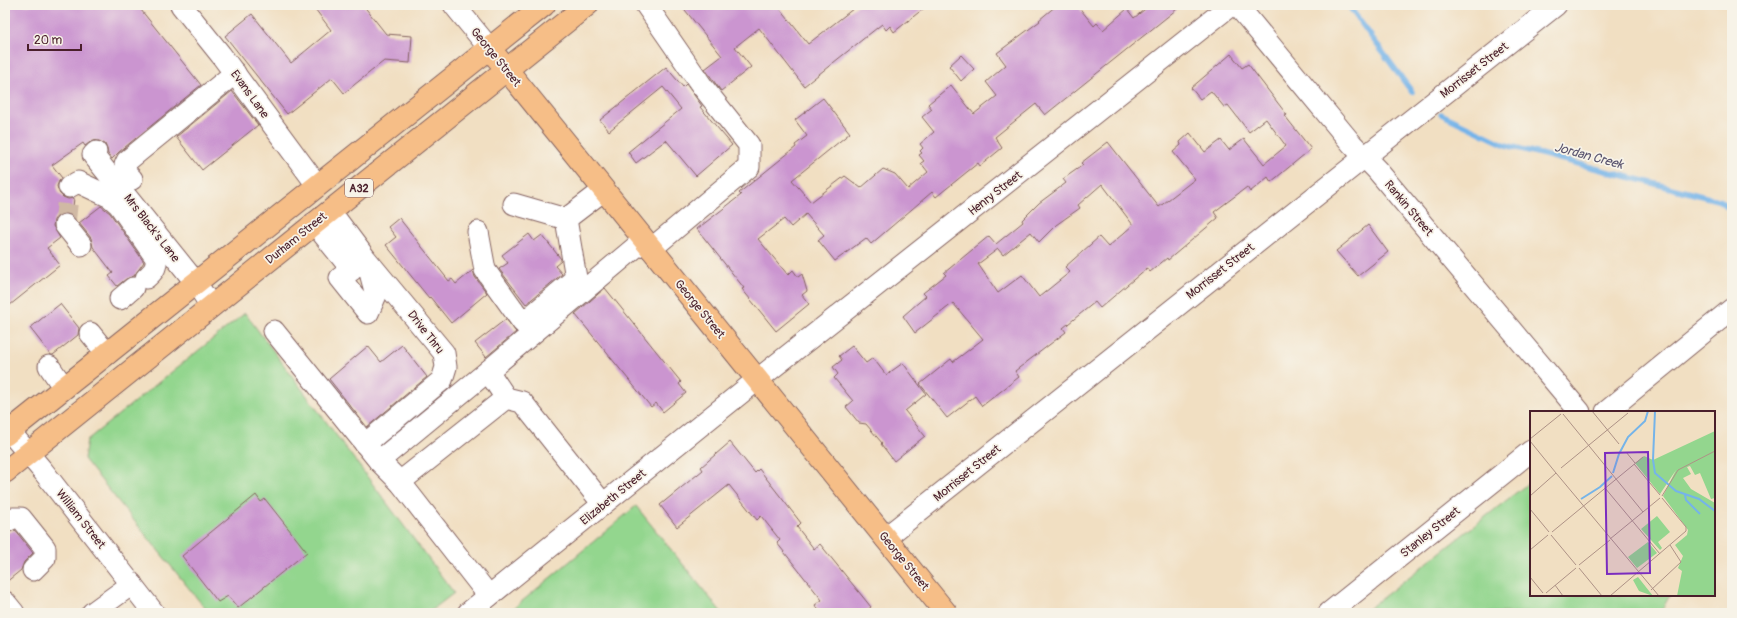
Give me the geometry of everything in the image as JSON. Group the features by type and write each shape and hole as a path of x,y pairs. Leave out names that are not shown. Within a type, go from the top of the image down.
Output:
{"main road":[{"name":"A32","path":"6,431 107,354 544,5"},
{"name":"Durham Street","path":"5,472 587,5"},
{"name":"George Street","path":"490,49 946,613"}],"street":[{"name":"Evans Lane","path":"181,5 235,73 318,185"},
{"name":"George Street","path":"454,5 490,49"},
{"path":"379,462 488,371 648,244 749,167 749,145 702,86 646,5"},
{"name":"Henry Street","path":"757,380 1231,5"},
{"name":"Rankin Street","path":"1237,5 1352,144 1377,170 1578,411"},
{"name":"Morrisset Street","path":"885,538 1556,5"},
{"path":"132,179 126,173 125,165 127,161 235,73"},
{"name":"Mrs Black's Lane","path":"96,152 92,155 196,283 211,306"},
{"path":"69,187 78,182 110,197 119,205 154,253 156,258 156,266 154,271 133,288"},
{"path":"566,219 604,190"},
{"path":"514,204 566,219"},
{"path":"322,217 352,270 340,278 368,313 376,295 366,259"},
{"name":"Drive Thru","path":"322,217 366,259 444,353 446,367 442,380 365,444"},
{"path":"478,232 485,270 524,323 576,278 566,219"},
{"path":"64,225 81,245"},
{"path":"1607,411 1732,310"},
{"path":"274,331 379,462 400,482 489,596"},
{"path":"90,332 107,354"},
{"path":"49,366 64,388"},
{"path":"488,371 506,398 522,402 603,504"},
{"name":"Elizabeth Street","path":"468,613 757,380"},
{"path":"400,482 506,398"},
{"name":"William Street","path":"6,431 28,453 154,613"},
{"name":"Stanley Street","path":"1329,613 1530,451"},
{"path":"5,522 13,518 21,518 45,548 46,558 34,570"},
{"path":"92,613 132,584"},
{"path":"5,602 14,613"}],"green space":[{"path":"245,313 454,593 428,613 209,613 84,459 87,440"},
{"path":"1530,482 1530,596 1669,596 1660,613 1363,613"},
{"path":"636,506 722,613 508,613"}],"building":[{"path":"5,5 137,5 201,85 112,159 108,154 105,144 93,140 85,146 83,143 52,165 62,178 57,186 59,193 68,199 74,198 72,216 64,213 57,216 54,220 53,226 60,238 47,248 60,265 5,309"},
{"path":"312,5 363,5 386,34 412,36 410,63 384,61 344,93 332,78 287,114 225,36 252,14 291,63 331,30"},
{"path":"681,5 777,5 808,44 858,5 928,5 894,32 890,26 886,30 882,24 804,86 759,28 735,47 751,67 721,91 705,69 722,56"},
{"path":"1057,5 1077,5 1094,26 1097,23 1103,30 1127,9 1134,18 1150,5 1182,5 1045,115 1036,104 995,137 1002,148 980,166 978,163 936,197 932,192 871,244 866,238 835,261 818,240 824,235 806,214 791,227 784,219 758,239 788,275 793,270 798,277 802,274 807,291 802,295 809,304 776,331 697,229 741,195 739,193 796,147 795,145 807,136 795,120 823,98 850,133 792,180 811,202 845,176 861,188 883,169 895,174 908,189 928,172 921,163 924,161 919,155 922,153 920,151 923,148 920,144 934,132 922,117 932,109 928,104 951,85 974,114 997,96 986,82 1006,65 997,53 1040,21 1039,20"},
{"path":"1231,54 1242,68 1248,64 1287,115 1285,116 1311,149 1271,182 1268,177 1250,192 1247,187 1214,212 1218,218 1168,260 1167,258 1150,272 1147,268 1100,308 1095,302 1063,328 1066,332 1015,371 1019,377 982,406 975,396 947,418 920,384 951,359 953,362 983,339 953,303 915,333 903,316 926,296 923,293 946,275 944,273 989,236 996,244 1023,222 1022,220 1039,203 1066,183 1063,179 1083,165 1081,163 1108,142 1159,207 1195,179 1173,152 1181,145 1180,142 1190,133 1205,152 1221,140 1229,150 1244,139 1264,164 1286,146 1266,119 1249,132 1228,105 1224,107 1211,91 1200,99 1191,88","holes":["1102,184 1133,225 1108,247 1099,237 1065,267 1070,272 1039,297 1022,275 998,293 978,264 998,249 1003,255 1031,232 1039,242 1056,225 1080,208 1078,205"]},
{"path":"961,55 974,69 961,81 949,66"},
{"path":"666,67 683,87 686,84 702,106 700,107 732,145 696,176 666,140 636,163 628,152 681,109 663,87 609,131 600,120"},
{"path":"232,91 258,125 202,170 176,137"},
{"path":"101,206 110,213 144,262 134,276 126,279 117,286 109,276 113,273 93,247 91,238 79,223"},
{"path":"399,218 449,281 452,279 456,284 473,270 475,277 487,293 451,323 386,245 396,237 388,227"},
{"path":"1368,225 1388,252 1358,276 1336,251"},
{"path":"529,234 534,241 542,235 561,259 561,261 555,266 562,274 526,304 499,269 508,263 502,255"},
{"path":"605,288 681,382 679,384 686,393 663,412 656,403 651,407 575,314"},
{"path":"60,304 79,328 78,335 51,355 30,328"},
{"path":"506,319 516,332 486,357 475,343"},
{"path":"402,345 427,377 367,427 329,379 368,346 381,362"},
{"path":"852,346 866,363 873,358 886,375 903,363 926,394 905,411 925,436 894,461 881,444 882,443 866,424 859,423 846,407 853,401 834,378 838,374 833,367 842,360 839,356"},
{"path":"730,442 755,473 759,469 801,523 797,527 814,549 820,544 871,607 864,613 821,613 815,605 822,600 777,543 780,540 761,516 757,520 729,485 677,527 660,505 703,470 701,467"},
{"path":"256,495 261,502 265,499 307,552 238,608 228,596 218,602 182,556"},
{"path":"15,530 33,553 24,562 21,570 5,583 5,534"}],"waterway":[{"name":"Jordan Creek","path":"1348,5 1412,92"},
{"name":"Jordan Creek","path":"1441,114 1506,145 1721,201 1732,211"}],"tunnel":[{"path":"65,225 69,187"}]}
